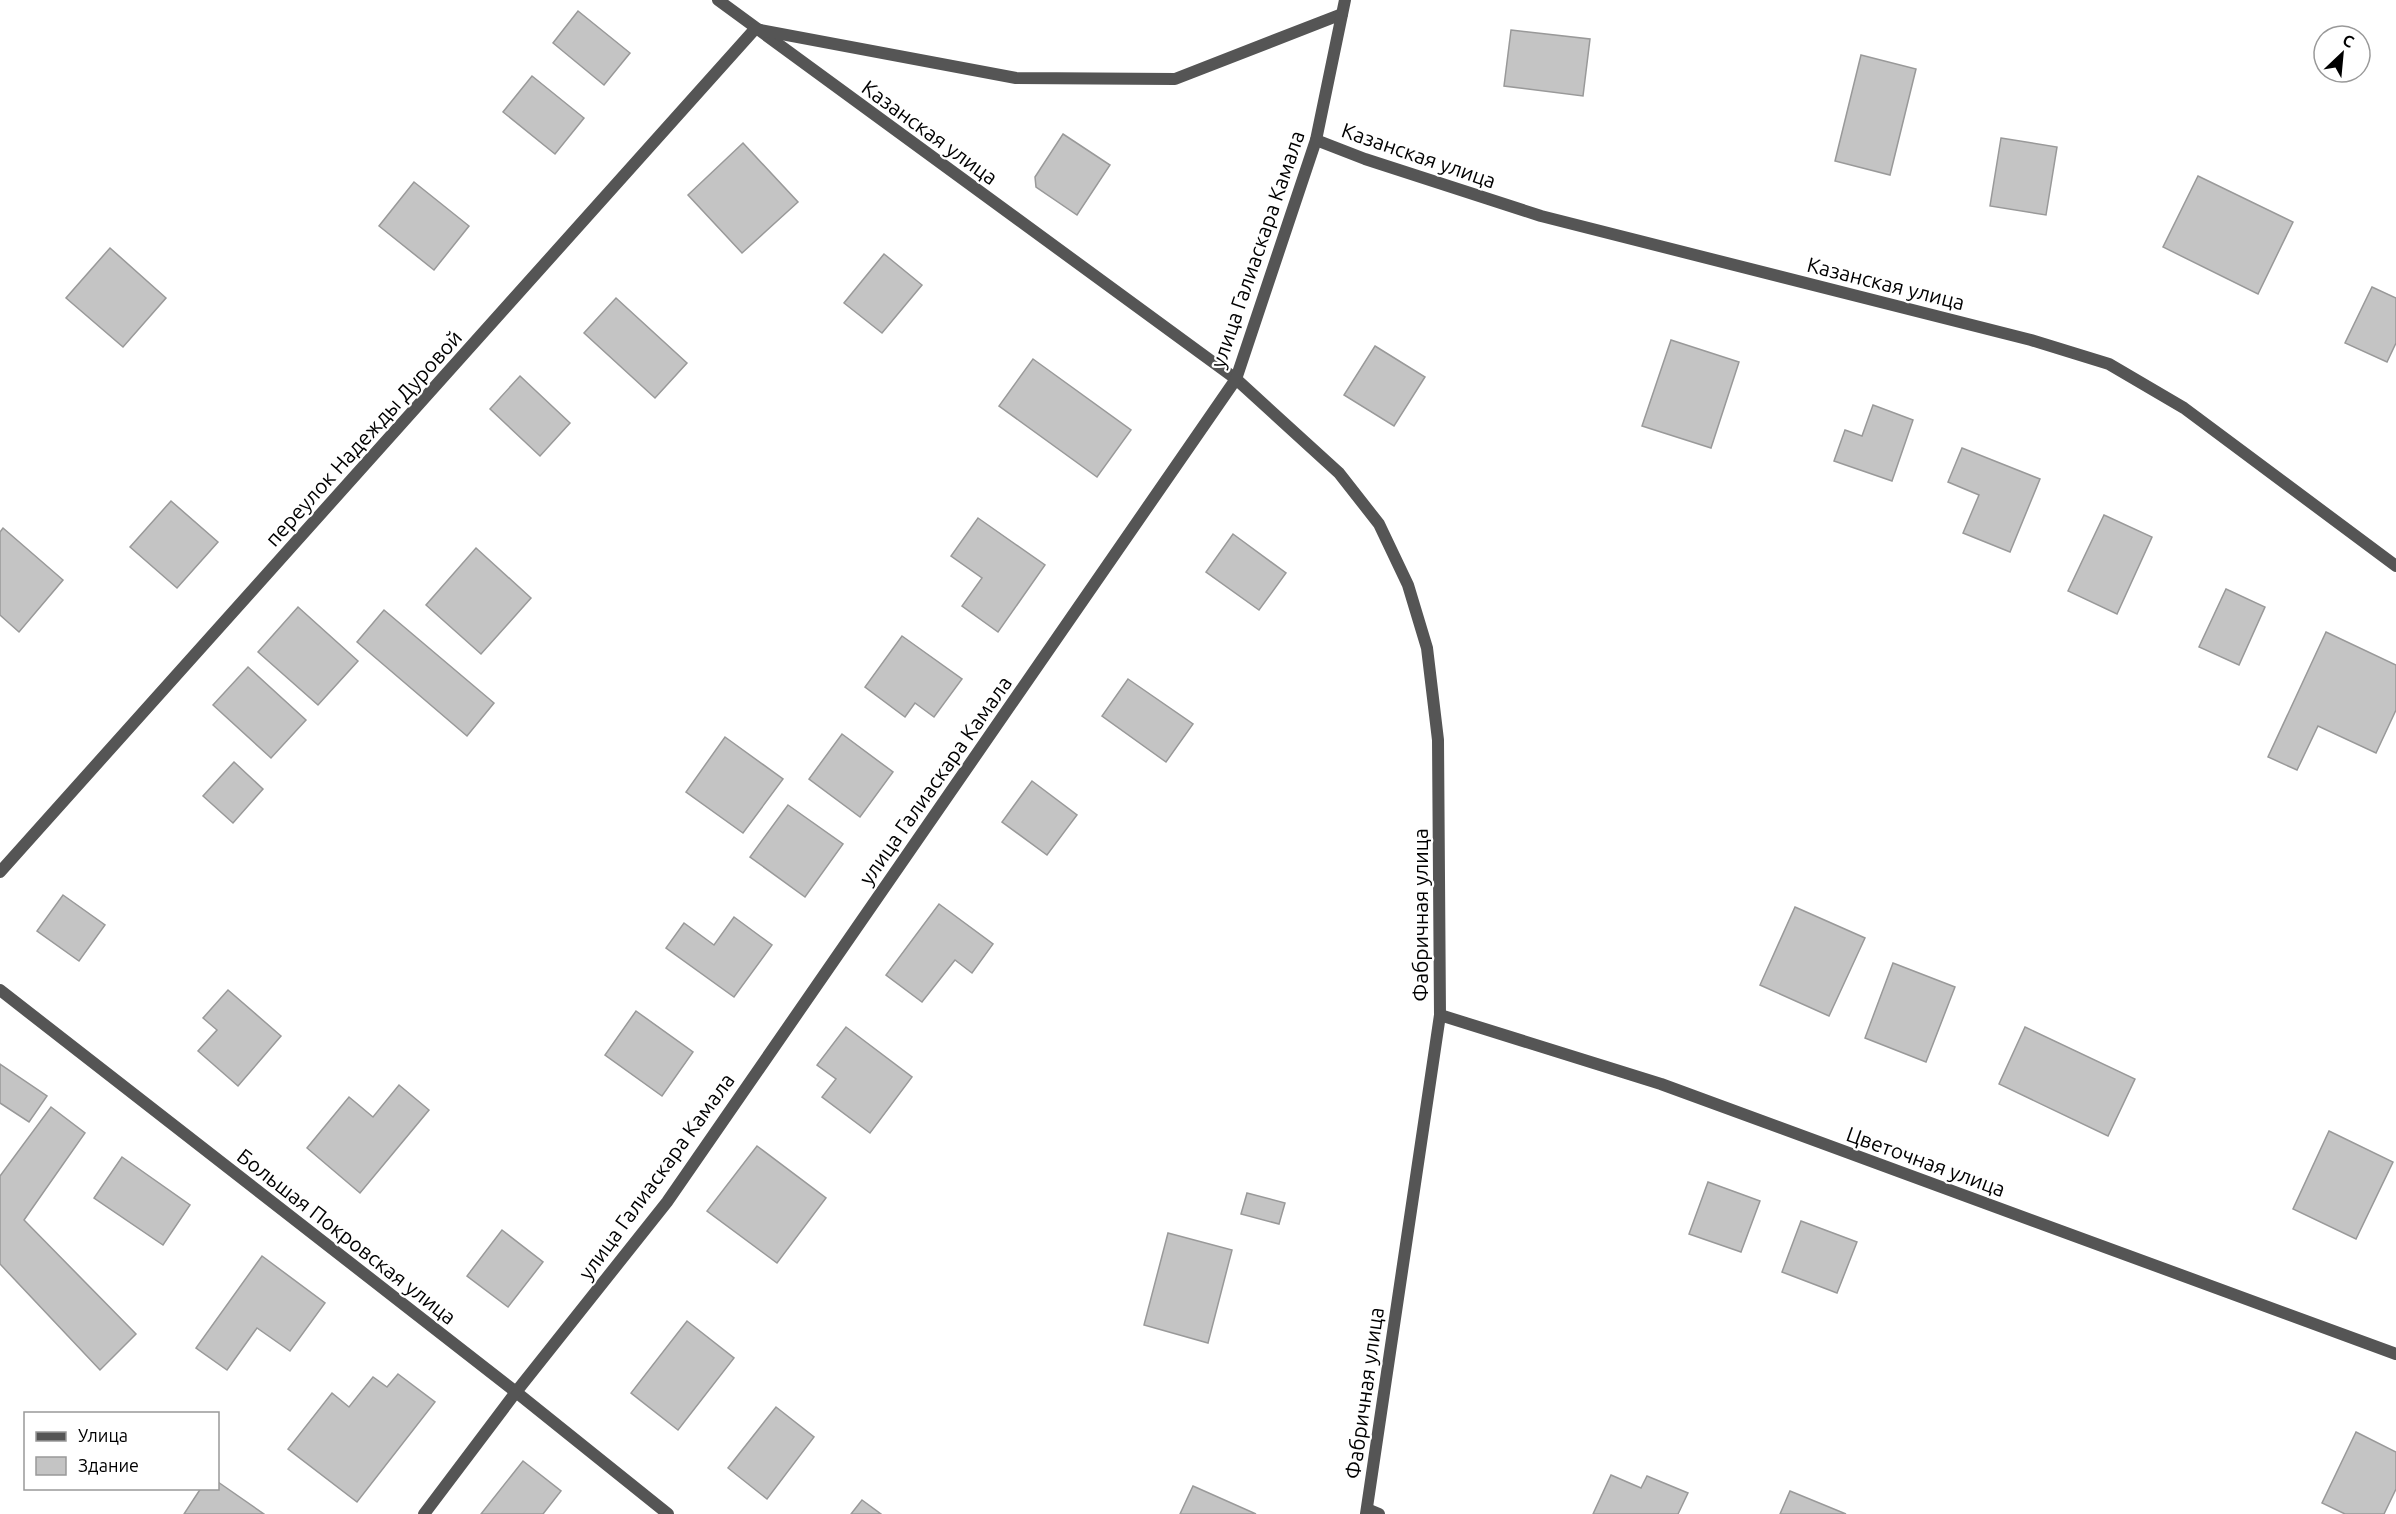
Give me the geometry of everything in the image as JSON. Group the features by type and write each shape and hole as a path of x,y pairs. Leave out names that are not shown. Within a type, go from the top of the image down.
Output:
{"street":[{"name":"Казанская улица","path":"718,0 1236,379"},
{"name":"улица Галиаскара Камала","path":"424,1514 516,1392 667,1202 1236,379 1316,140 1345,0"},
{"path":"755,29 1016,78 1175,80 1342,14"},
{"name":"переулок Надежды Дуровой","path":"0,872 755,29"},
{"name":"Казанская улица","path":"1316,140 1365,159 1542,216 2031,340 2109,364 2184,408 2396,566"},
{"name":"Фабричная улица","path":"1236,379 1339,472 1379,524 1408,585 1427,648 1438,740 1440,1015 1366,1511"},
{"name":"Большая Покровская улица","path":"0,990 516,1392 668,1514"},
{"name":"Цветочная улица","path":"1440,1015 1661,1084 2396,1354"},
{"path":"1366,1511 1379,1514"}],"building":[{"path":"578,11 630,53 604,85 553,43"},
{"path":"1511,30 1590,39 1583,96 1504,86"},
{"path":"1861,55 1916,69 1890,175 1835,161"},
{"path":"532,76 584,118 555,154 503,112"},
{"path":"1063,134 1110,165 1077,215 1036,187 1035,177"},
{"path":"2001,138 2057,147 2046,215 1990,206"},
{"path":"743,143 798,202 742,253 688,195"},
{"path":"2198,176 2293,222 2258,294 2163,247"},
{"path":"414,182 469,226 434,270 379,226"},
{"path":"110,248 166,298 123,347 66,298"},
{"path":"884,254 922,285 882,333 844,303"},
{"path":"2372,287 2396,298 2396,343 2387,362 2345,343"},
{"path":"616,298 687,363 655,398 584,333"},
{"path":"1671,340 1739,362 1711,448 1642,426"},
{"path":"1375,346 1425,377 1394,426 1344,395"},
{"path":"1033,359 1131,430 1097,477 999,406"},
{"path":"520,376 570,423 540,456 490,409"},
{"path":"1873,405 1913,420 1892,481 1834,461 1845,430 1862,436"},
{"path":"1962,448 2040,479 2010,552 1963,533 1979,495 1948,482"},
{"path":"171,501 218,542 177,588 130,547"},
{"path":"2104,515 2152,537 2117,614 2068,591"},
{"path":"978,518 1045,565 998,632 962,606 982,578 951,556"},
{"path":"3,528 63,580 19,632 0,615 0,532"},
{"path":"1233,534 1286,573 1259,610 1206,572"},
{"path":"476,548 531,598 481,654 426,605"},
{"path":"2226,589 2265,607 2239,665 2199,647"},
{"path":"298,607 358,661 318,705 258,652"},
{"path":"384,610 494,703 467,736 357,642"},
{"path":"2326,632 2396,665 2396,710 2376,753 2318,726 2297,770 2268,757"},
{"path":"902,636 962,679 934,717 915,703 905,717 865,687"},
{"path":"248,667 306,720 271,758 213,705"},
{"path":"1128,679 1193,724 1166,762 1102,716"},
{"path":"842,734 893,772 860,817 809,779"},
{"path":"725,737 783,779 743,833 686,792"},
{"path":"234,762 263,789 233,823 203,796"},
{"path":"1032,781 1077,815 1047,855 1002,822"},
{"path":"788,805 843,844 805,897 750,857"},
{"path":"63,895 105,925 79,961 37,931"},
{"path":"939,904 993,944 972,973 955,960 922,1002 886,975"},
{"path":"1795,907 1865,938 1829,1016 1760,985"},
{"path":"734,917 772,945 734,997 666,948 684,923 714,945"},
{"path":"1893,963 1955,987 1926,1062 1865,1038"},
{"path":"228,990 281,1036 238,1086 198,1051 217,1030 203,1018"},
{"path":"636,1011 693,1052 662,1096 605,1055"},
{"path":"846,1027 912,1077 870,1133 822,1097 836,1079 817,1065"},
{"path":"2025,1027 2135,1079 2108,1136 1999,1084"},
{"path":"0,1064 47,1096 29,1122 0,1103"},
{"path":"399,1085 429,1110 360,1193 307,1148 349,1097 373,1117"},
{"path":"51,1107 85,1133 24,1220 136,1334 100,1370 0,1264 0,1176"},
{"path":"2329,1131 2393,1162 2356,1239 2293,1209"},
{"path":"757,1146 826,1198 777,1263 707,1211"},
{"path":"122,1157 190,1205 163,1245 94,1198"},
{"path":"1708,1182 1760,1201 1741,1252 1689,1234"},
{"path":"1247,1193 1285,1203 1279,1224 1241,1214"},
{"path":"1801,1221 1857,1242 1837,1293 1782,1272"},
{"path":"502,1230 543,1262 508,1307 467,1276"},
{"path":"1168,1233 1232,1250 1208,1343 1144,1325"},
{"path":"262,1256 325,1303 290,1351 257,1328 227,1370 196,1348"},
{"path":"687,1321 734,1358 678,1430 631,1393"},
{"path":"398,1374 435,1402 357,1502 288,1449 332,1393 349,1407 373,1377 387,1387"},
{"path":"776,1407 814,1437 767,1499 728,1468"},
{"path":"2356,1432 2396,1452 2396,1489 2384,1514 2345,1514 2322,1503"},
{"path":"523,1461 561,1491 543,1514 481,1514"},
{"path":"1611,1475 1641,1488 1647,1476 1688,1493 1678,1514 1593,1514"},
{"path":"219,1483 264,1514 184,1514 200,1490 219,1490"},
{"path":"1193,1486 1256,1514 1180,1514"},
{"path":"1790,1491 1846,1514 1780,1514"},
{"path":"862,1500 881,1514 851,1514"}]}
